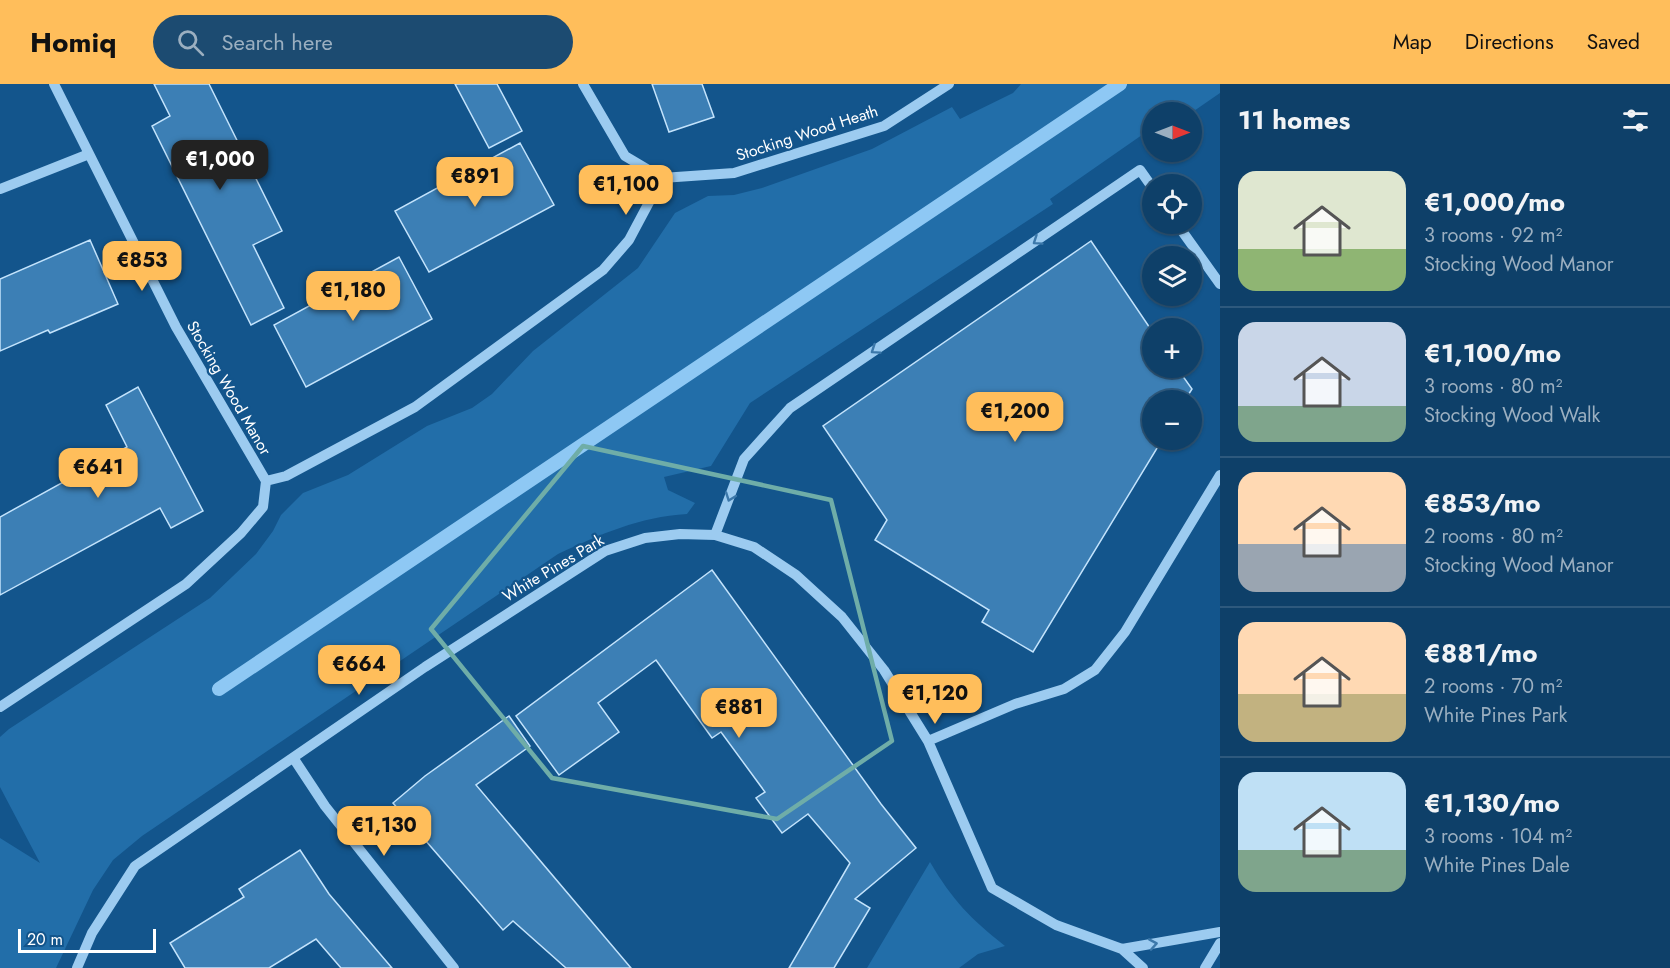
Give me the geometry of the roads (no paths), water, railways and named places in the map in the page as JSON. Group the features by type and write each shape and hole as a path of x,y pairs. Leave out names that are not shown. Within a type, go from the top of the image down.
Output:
{"street":[{"name":"Stocking Wood Manor","path":"0,707 186,584 241,533 263,507 266,482 176,327 54,84"},
{"path":"583,84 625,156 662,178"},
{"name":"Stocking Wood Heath","path":"662,178 734,173 884,126 949,84"},
{"path":"0,189 89,154"},
{"path":"716,535 744,459 790,408 1140,170 1143,174"},
{"name":"Stocking Wood Manor","path":"266,482 286,476 416,407 603,270 629,240 662,178"},
{"path":"1184,234 1220,284"},
{"path":"928,741 1015,704 1064,689 1095,670 1125,632 1220,475"},
{"name":"White Pines Park","path":"77,968 92,933 135,866 425,667 605,551 645,538 680,534 716,535 754,547 796,575 842,617 884,670 928,741 992,888 1056,926 1122,949"},
{"path":"294,759 325,806 454,968"},
{"path":"1122,949 1220,932"},
{"path":"1205,968 1220,943"},
{"path":"1122,949 1143,968"}],"waterway":[{"path":"219,689 1120,84"}]}
